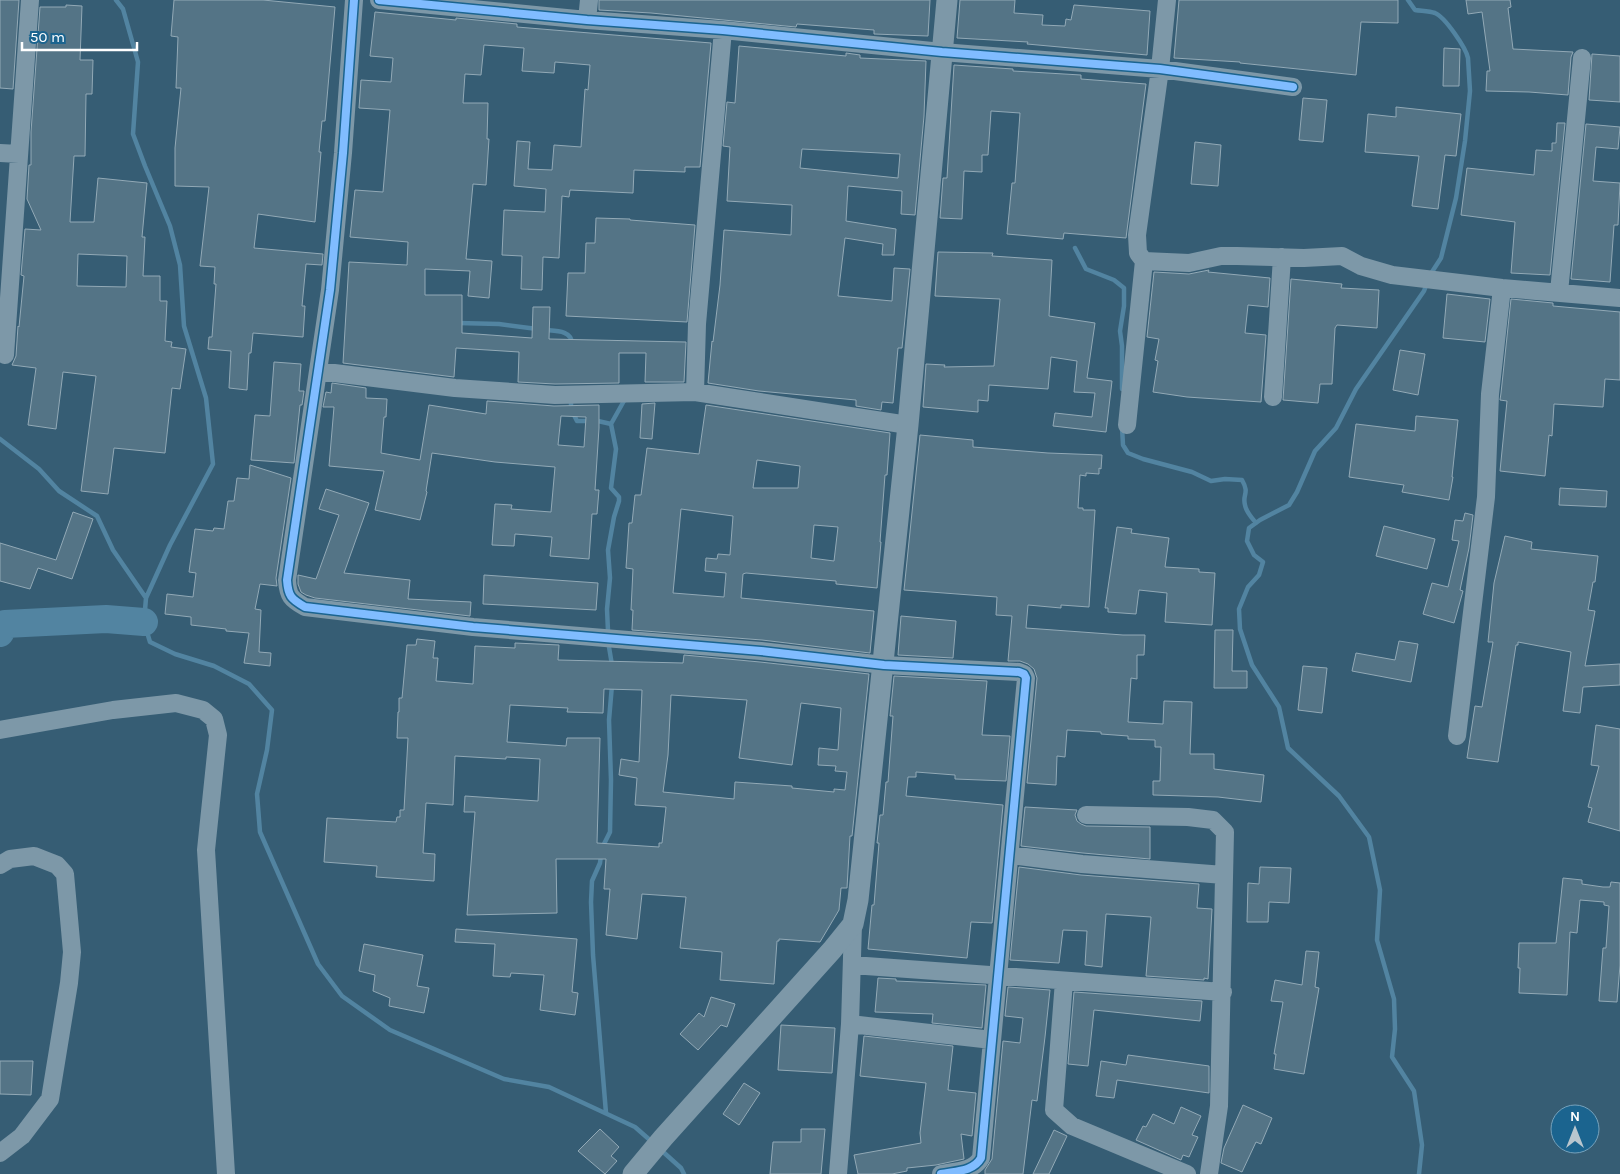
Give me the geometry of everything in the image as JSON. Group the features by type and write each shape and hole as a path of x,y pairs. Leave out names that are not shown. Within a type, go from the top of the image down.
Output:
{"street":[{"path":"5,355 30,0"},
{"path":"354,0 343,153 330,290 287,580 288,592 293,600 305,607 473,627 751,650 884,665 1019,672 1024,674 1026,678 981,1158 978,1164 972,1168 941,1174"},
{"path":"379,0 509,6 586,20 723,30 942,52 1160,69 1293,87"},
{"path":"586,20 589,0"},
{"path":"838,1174 850,1024 853,924 858,900 884,665 947,0"},
{"path":"1127,425 1144,261 1138,253 1137,235 1160,69 1167,0"},
{"path":"695,392 697,324 723,30"},
{"path":"1560,292 1582,58"},
{"path":"0,153 19,154"},
{"path":"1144,261 1189,263 1221,256 1304,258 1342,256 1361,266 1392,275 1502,288 1620,298"},
{"path":"1273,397 1282,257"},
{"path":"1457,736 1486,497 1490,394 1502,288"},
{"path":"318,371 455,388 555,395 695,392 908,425"},
{"path":"0,730 113,710 176,702 203,710 214,719 218,735 206,850 226,1174"},
{"path":"1086,815 1188,817 1213,820 1225,832 1223,992 1219,1106 1208,1174"},
{"path":"1010,855 1082,864 1224,875"},
{"path":"0,866 10,859 34,856 57,865 65,874 72,952 69,983 50,1099 22,1136 0,1153"},
{"path":"634,1174 663,1138 832,950 853,924"},
{"path":"852,965 1223,992"},
{"path":"1064,981 1054,1110 1072,1126 1187,1174"},
{"path":"850,1024 992,1040"}],"building":[{"path":"0,0 19,0 13,89 0,88"},
{"path":"174,0 263,0 335,7 325,121 322,121 319,152 321,152 315,222 258,214 254,248 323,254 322,265 306,264 302,306 305,306 303,337 253,333 251,353 249,353 247,390 229,388 231,351 208,349 209,337 212,337 216,284 214,284 215,267 200,266 209,187 175,186 175,148 181,88 176,88 178,37 171,36"},
{"path":"599,0 930,0 928,36 874,34 874,30 797,24 796,27 599,10"},
{"path":"960,0 1015,0 1014,13 1043,15 1042,25 1065,26 1066,19 1071,20 1074,5 1150,11 1147,55 1027,44 1028,42 957,38"},
{"path":"1179,0 1398,0 1398,23 1361,22 1356,75 1240,62 1174,58"},
{"path":"1466,0 1510,0 1511,7 1508,8 1513,49 1573,52 1568,95 1486,91 1487,71 1490,71 1482,12 1468,14"},
{"path":"66,5 82,6 80,60 93,60 92,94 86,94 85,156 74,156 70,222 94,222 98,178 147,183 142,237 145,237 143,276 160,276 160,301 167,301 165,341 172,342 171,347 186,349 180,389 172,388 165,453 114,448 108,494 81,491 96,376 63,372 56,429 28,425 36,368 12,365 16,356 24,276 21,275 25,229 41,230 27,199 29,165 31,165 31,132 40,7 66,7","holes":["78,254 127,256 126,287 77,286"]},
{"path":"375,12 517,24 517,27 711,43 700,167 685,167 685,172 634,170 633,193 570,190 569,197 562,196 559,258 543,257 542,290 521,289 522,256 502,255 504,210 545,212 546,189 514,186 517,141 530,142 528,169 552,170 554,145 581,147 585,89 588,90 590,65 555,62 554,73 522,71 524,48 484,45 481,75 465,74 463,103 488,103 487,139 489,139 486,185 473,184 466,259 492,261 489,298 468,296 470,271 425,269 425,295 462,295 462,333 532,338 533,307 550,307 549,339 686,342 684,382 645,382 646,353 619,353 619,383 555,384 518,382 519,352 456,348 454,377 343,363 349,262 407,265 408,242 350,237 355,190 383,192 390,110 359,108 361,80 391,82 393,58 370,56"},
{"path":"739,46 846,56 846,53 860,55 860,58 926,61 924,116 915,215 901,214 902,191 848,186 846,221 896,229 894,255 882,255 883,244 845,238 838,296 892,301 894,268 910,269 902,348 898,348 893,403 882,402 881,410 856,406 856,400 759,391 708,383 720,285 724,230 791,235 792,205 727,201 730,147 723,146 727,102 735,103","holes":["802,149 900,154 898,178 800,168"]},
{"path":"1444,48 1460,49 1459,86 1443,86"},
{"path":"1592,54 1620,56 1620,102 1589,100"},
{"path":"954,65 1081,75 1081,79 1146,84 1126,238 1064,233 1063,239 1007,234 1012,183 1015,183 1020,113 991,111 988,155 982,155 982,172 964,171 962,219 940,218 943,178 947,178"},
{"path":"1303,98 1327,100 1323,142 1299,140"},
{"path":"1396,107 1461,114 1456,156 1445,155 1438,209 1412,206 1419,156 1365,152 1368,114 1396,117"},
{"path":"1557,123 1565,123 1550,275 1511,273 1515,222 1461,215 1467,168 1534,175 1536,150 1552,151 1552,143 1556,143"},
{"path":"1586,124 1620,127 1618,149 1596,147 1593,181 1620,183 1618,225 1614,225 1610,282 1571,279"},
{"path":"1195,142 1221,145 1218,186 1191,184"},
{"path":"596,218 695,225 687,322 566,316 568,273 585,273 586,243 595,243"},
{"path":"938,252 993,253 992,256 1052,260 1049,316 1095,323 1087,378 1112,381 1106,432 1053,426 1055,413 1092,417 1095,393 1074,392 1077,361 1051,357 1048,389 989,385 988,401 978,400 978,412 923,407 926,364 945,365 944,367 994,366 1000,299 935,296"},
{"path":"1209,270 1208,272 1270,278 1268,307 1248,305 1245,333 1266,335 1261,402 1187,397 1153,392 1158,361 1155,360 1159,339 1147,337 1154,272 1189,274"},
{"path":"1291,279 1342,284 1341,288 1379,290 1377,328 1337,325 1335,328 1332,384 1320,384 1318,403 1283,400"},
{"path":"1447,294 1490,299 1485,342 1443,338"},
{"path":"1511,299 1553,303 1553,306 1620,312 1620,380 1605,379 1603,407 1554,404 1552,436 1549,435 1545,476 1500,471 1507,401 1500,400"},
{"path":"1400,350 1425,354 1418,395 1393,390"},
{"path":"274,362 301,364 299,391 304,391 302,405 300,405 294,463 251,460 255,415 270,416"},
{"path":"332,383 366,388 366,398 387,399 381,453 420,460 429,405 486,414 487,401 554,406 599,405 595,490 599,490 597,514 592,514 589,559 550,556 552,537 515,534 514,546 492,545 495,504 512,505 511,509 551,512 555,467 495,462 432,453 427,492 420,520 375,510 384,471 329,466 334,407 323,407 326,392 331,393","holes":["561,416 586,417 584,447 558,445"]},
{"path":"655,403 652,439 640,438 642,404"},
{"path":"706,405 890,433 877,588 836,584 836,581 743,574 741,598 874,611 870,653 762,640 632,630 633,569 626,568 629,523 632,523 635,495 641,495 647,448 699,454","holes":["757,460 800,466 798,488 753,488","681,509 733,516 730,555 718,554 717,559 706,558 705,571 726,573 724,597 673,593","814,525 838,527 834,561 811,558"]},
{"path":"1416,416 1458,420 1449,500 1402,492 1404,485 1349,477 1356,424 1415,431"},
{"path":"920,435 973,440 973,447 1102,455 1099,474 1086,473 1086,476 1080,475 1078,508 1095,510 1089,607 1061,605 1061,608 1028,605 1026,628 1145,635 1144,655 1137,655 1137,679 1131,678 1128,722 1163,724 1164,701 1192,702 1190,754 1214,754 1214,769 1264,775 1261,802 1218,797 1153,795 1153,781 1160,781 1161,747 1155,747 1155,740 1128,739 1128,736 1101,734 1101,732 1067,730 1065,757 1057,756 1056,785 1027,783 1037,678 1034,669 1028,664 1020,661 1008,661 1012,616 996,615 997,597 904,590"},
{"path":"250,465 291,478 276,578 277,586 260,584 255,609 261,610 259,652 271,653 270,666 244,663 249,633 191,625 191,617 165,614 167,594 193,597 196,573 189,572 195,529 213,531 214,528 224,529 228,501 234,501 237,478 249,479"},
{"path":"1560,488 1607,491 1606,507 1559,505"},
{"path":"326,489 369,503 344,573 410,580 408,599 471,602 470,616 315,598 301,592 298,584 298,575 316,579 339,515 319,509"},
{"path":"73,512 93,519 72,579 38,568 30,589 0,581 0,543 56,560"},
{"path":"1465,513 1473,515 1469,548 1460,590 1463,591 1454,623 1423,614 1432,583 1448,587 1459,541 1452,540 1455,520 1463,521"},
{"path":"1384,526 1435,539 1427,569 1376,556"},
{"path":"1117,527 1132,529 1131,533 1169,538 1165,567 1199,569 1199,572 1215,573 1212,625 1165,622 1167,593 1139,590 1136,614 1108,612 1108,608 1105,608"},
{"path":"1505,536 1532,542 1531,549 1598,556 1595,582 1593,582 1588,610 1595,611 1585,666 1620,664 1620,685 1583,687 1580,713 1563,711 1571,652 1518,642 1498,762 1467,758 1475,706 1482,707 1493,642 1488,642 1494,583"},
{"path":"484,575 598,583 596,610 483,604"},
{"path":"901,616 956,621 953,658 898,655"},
{"path":"1215,630 1233,630 1232,671 1247,671 1247,688 1214,688"},
{"path":"417,639 435,641 433,658 438,658 436,681 473,684 475,646 515,648 515,643 559,645 558,660 683,663 684,655 869,674 852,836 850,836 847,888 841,888 839,910 820,942 779,939 777,941 774,984 720,980 722,952 680,948 686,897 642,894 637,939 606,935 610,889 604,889 606,859 556,859 557,913 467,915 475,812 464,812 465,796 538,801 540,759 455,756 453,805 426,803 423,853 435,854 434,881 376,877 377,866 324,862 327,818 396,822 397,817 400,817 400,810 404,810 408,738 397,738 399,698 402,698 407,645 416,645","holes":["604,689 642,690 639,762 621,759 619,775 637,778 635,805 666,807 662,843 659,843 659,847 597,843 600,738 567,738 566,746 507,742 510,705 568,708 567,712 603,713","671,695 747,700 739,758 792,765 801,703 841,708 838,750 819,748 818,765 836,766 835,771 847,772 845,790 834,789 834,792 792,788 792,786 735,782 734,799 663,792 668,755"]},
{"path":"1399,641 1418,644 1411,682 1352,671 1356,653 1395,660"},
{"path":"1303,666 1327,668 1322,713 1298,710"},
{"path":"894,676 987,681 982,735 1010,736 1006,781 955,779 955,775 916,772 916,777 908,777 906,796 1003,805 992,923 971,922 967,958 868,949 872,905 874,905 880,815 883,815 886,782 888,782 893,716 890,716"},
{"path":"1596,725 1620,729 1620,831 1588,822 1592,808 1588,807 1599,766 1591,765"},
{"path":"1025,807 1077,810 1075,815 1077,821 1086,826 1150,827 1150,859 1021,846"},
{"path":"1019,867 1081,875 1199,884 1197,908 1212,909 1208,979 1146,976 1151,917 1106,914 1102,967 1085,965 1087,931 1063,930 1059,963 1010,960"},
{"path":"1260,867 1291,868 1289,903 1269,902 1268,922 1247,922 1248,883 1259,884"},
{"path":"1563,878 1582,880 1582,884 1603,887 1610,887 1611,882 1620,883 1620,965 1617,1002 1599,1001 1603,948 1606,948 1609,906 1604,905 1604,902 1580,900 1577,933 1570,932 1567,995 1519,993 1519,943 1556,943"},
{"path":"456,929 577,939 572,992 578,993 575,1015 540,1010 544,975 511,973 510,977 493,976 495,944 455,942"},
{"path":"364,944 423,955 417,986 429,988 424,1013 389,1006 390,998 373,991 375,975 359,971"},
{"path":"1306,951 1319,952 1315,987 1319,988 1304,1074 1274,1069 1276,1054 1274,1054 1283,1002 1271,1001 1275,980 1302,985"},
{"path":"878,978 896,979 896,981 986,985 982,1028 932,1023 933,1014 875,1012"},
{"path":"1008,987 1050,990 1045,1037 1037,1101 1032,1100 1023,1174 985,1174 985,1170 992,1159 1003,1041 1020,1043 1023,1018 1005,1016"},
{"path":"1074,992 1202,1001 1200,1021 1094,1010 1088,1066 1068,1064"},
{"path":"711,997 735,1004 727,1027 721,1025 698,1050 680,1034 699,1013 704,1017"},
{"path":"781,1025 835,1028 832,1073 778,1070"},
{"path":"864,1036 953,1046 948,1090 976,1093 972,1136 961,1134 964,1159 936,1165 907,1168 907,1171 892,1174 858,1174 854,1155 921,1143 920,1133 926,1083 860,1076"},
{"path":"1128,1055 1209,1066 1209,1093 1117,1080 1114,1098 1096,1096 1101,1061 1126,1065"},
{"path":"0,1061 33,1061 31,1095 0,1094"},
{"path":"744,1083 760,1093 739,1125 723,1114"},
{"path":"1243,1105 1272,1118 1261,1144 1256,1142 1242,1172 1221,1163 1224,1148"},
{"path":"1181,1107 1201,1116 1192,1135 1198,1137 1189,1157 1183,1155 1181,1160 1136,1140 1143,1126 1146,1127 1153,1114 1174,1124"},
{"path":"600,1129 619,1147 611,1156 617,1161 605,1174 578,1151"},
{"path":"801,1129 825,1129 821,1174 770,1174 773,1142 801,1142"},
{"path":"1054,1130 1067,1136 1049,1174 1033,1174"}],"waterway":[{"path":"116,0 123,9 138,62 133,134 170,226 180,265 184,326 206,398 213,464 170,545 146,598 144,622 150,642 175,654 214,666 249,684 272,710 267,750 257,794 260,832 318,964 342,996 390,1030 504,1079 549,1087 635,1127 651,1141"},
{"path":"1408,0 1415,10 1435,13 1444,20 1459,40 1468,58 1470,91 1465,141 1456,198 1441,258 1430,275"},
{"path":"1075,248 1086,269 1114,280 1124,288 1124,306 1120,331 1122,389"},
{"path":"1419,1174 1422,1145 1414,1091 1392,1057 1395,1029 1394,999 1377,940 1380,890 1369,837 1339,796 1288,748 1279,707 1252,665 1240,629 1239,609 1248,587 1259,575 1263,562 1254,555 1247,541 1249,528 1289,505 1297,492 1315,451 1336,428 1356,389 1424,291 1427,283"},
{"path":"458,323 499,324 537,329"},
{"path":"545,330 566,334 571,339 572,344"},
{"path":"608,631 607,609 610,578 608,550 619,501 619,497 611,488 616,449 611,424 625,399"},
{"path":"571,403 571,409 577,421 598,421 611,424"},
{"path":"1122,427 1123,445 1128,453 1192,472 1211,481 1225,479 1242,480 1246,491 1244,501 1246,508 1256,523"},
{"path":"0,439 39,469 59,491 97,516 113,550 146,598"},
{"path":"0,633 5,624 106,619 144,622"},
{"path":"609,647 612,665"},
{"path":"606,1113 593,955 591,902 592,881 600,863 602,848 610,832 609,720 612,685"},
{"path":"661,1150 681,1168 684,1174"}],"cycle path":[{"path":"354,0 343,153 330,290 287,580 289,593 296,602 305,607 473,627 761,651 884,665 1019,672 1024,674 1026,678 981,1158 978,1163 969,1168 941,1174"},
{"path":"379,0 587,20 723,30 942,52 1160,69 1293,87"}]}
